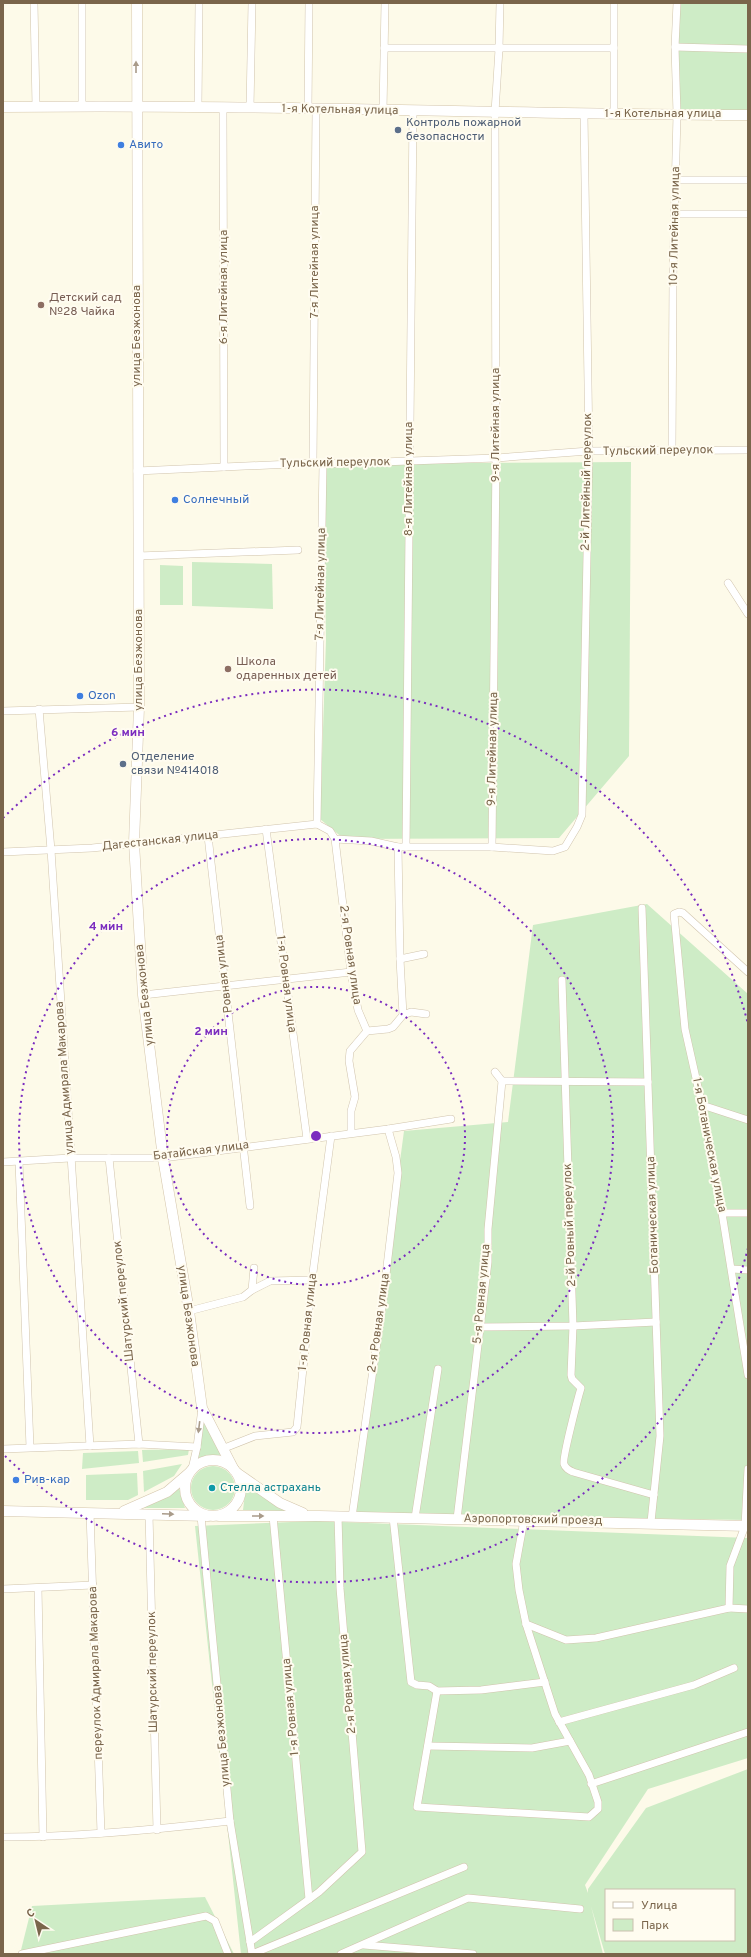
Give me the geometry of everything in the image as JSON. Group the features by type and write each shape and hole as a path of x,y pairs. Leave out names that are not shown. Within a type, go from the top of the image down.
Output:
{"street":[{"path":"34,3 36,107"},
{"path":"82,3 82,106"},
{"name":"улица Безжонова","path":"137,3 137,471 139,707 134,843 143,996 163,1158 202,1408 222,1449 235,1471"},
{"path":"198,107 199,3"},
{"path":"250,108 252,3"},
{"name":"7-я Литейная улица","path":"309,3 312,109 313,463"},
{"path":"383,111 385,3"},
{"name":"9-я Литейная улица","path":"492,847 496,458 495,112 500,3"},
{"path":"614,3 614,114"},
{"name":"10-я Литейная улица","path":"672,450 677,114 675,47 677,3"},
{"path":"675,47 748,49"},
{"path":"384,48 614,48"},
{"name":"1-я Котельная улица","path":"3,107 136,106 584,114 748,115"},
{"name":"6-я Литейная улица","path":"224,108 224,467"},
{"name":"8-я Литейная улица","path":"406,847 408,461 413,111"},
{"name":"2-й Литейный переулок","path":"492,847 553,851 565,846 577,827 582,815 589,451 584,114"},
{"path":"676,180 748,180"},
{"path":"675,214 748,214"},
{"name":"Тульский переулок","path":"137,471 313,463 323,464 496,458 589,451 748,450"},
{"name":"7-я Литейная улица","path":"317,824 323,464"},
{"path":"138,556 298,550"},
{"path":"728,583 748,614"},
{"path":"3,711 139,707"},
{"name":"улица Адмирала Макарова","path":"39,709 51,850 90,1446"},
{"path":"317,824 330,831 335,839 371,841 398,847 492,847"},
{"name":"Дагестанская улица","path":"3,852 92,848 317,824"},
{"name":"1-я Ровная улица","path":"266,829 307,1138"},
{"name":"Ровная улица","path":"208,836 250,1206"},
{"name":"2-я Ровная улица","path":"335,839 351,972 358,1010 367,1031"},
{"path":"398,847 400,959 403,1015"},
{"name":"Ботаническая улица","path":"642,908 660,1436 651,1522"},
{"name":"1-я Ботаническая улица","path":"748,972 683,913 679,912 674,914 685,1029 702,1105 722,1212 748,1375"},
{"path":"400,959 424,954"},
{"path":"143,996 351,972"},
{"name":"2-й Ровный переулок","path":"562,980 573,1326 571,1375 572,1379 581,1388 563,1464 573,1472 654,1494"},
{"path":"351,1133 352,1107 355,1097 349,1061 350,1051 367,1031 388,1029 393,1027 403,1015 411,1012 426,1014"},
{"path":"495,1072 502,1081 648,1082"},
{"name":"5-я Ровная улица","path":"457,1519 488,1262 488,1229 502,1081"},
{"path":"702,1105 748,1120"},
{"name":"Батайская улица","path":"3,1162 70,1158 163,1158 307,1138 388,1129 451,1119"},
{"name":"2-я Ровная улица","path":"352,1517 383,1300 398,1174 396,1157 388,1129"},
{"name":"1-я Ровная улица","path":"222,1449 240,1440 255,1436 294,1432 297,1430 312,1280 331,1136"},
{"name":"Шатурский переулок","path":"109,1158 139,1444"},
{"path":"19,1162 30,1447"},
{"path":"722,1212 748,1213"},
{"path":"252,1290 254,1268"},
{"path":"732,1269 748,1270"},
{"path":"188,1311 243,1297 252,1290 270,1281 312,1280"},
{"path":"480,1327 573,1326 656,1322"},
{"path":"739,1323 748,1323"},
{"path":"415,1518 438,1369"},
{"path":"202,1408 197,1447 185,1483 185,1494 190,1504 204,1516"},
{"path":"3,1449 139,1444 197,1447"},
{"path":"115,1513 156,1498 175,1486 190,1471 207,1460 218,1460 228,1464 235,1471 280,1503 292,1509 319,1516"},
{"path":"729,1608 730,1566 746,1526 748,1469"},
{"path":"219,1516 229,1511 240,1493 240,1482 235,1471"},
{"path":"3,1511 204,1516 319,1516"},
{"name":"переулок Адмирала Макарова","path":"90,1513 101,1833"},
{"name":"Шатурский переулок","path":"149,1514 157,1830"},
{"name":"улица Безжонова","path":"204,1516 230,1821 252,1954"},
{"name":"1-я Ровная улица","path":"273,1516 309,1899"},
{"name":"Аэропортовский проезд","path":"319,1516 651,1522 746,1526"},
{"name":"2-я Ровная улица","path":"309,1899 362,1852 340,1588 338,1516"},
{"path":"393,1518 410,1680 414,1684 430,1686 437,1691 481,1690 544,1682"},
{"path":"437,1691 417,1808 589,1816 595,1814 598,1806 589,1775 560,1722 544,1682 526,1624 518,1590 516,1564 524,1520"},
{"path":"3,1590 92,1585"},
{"path":"38,1588 44,1837"},
{"path":"526,1624 558,1638 576,1640 596,1638 729,1608 748,1609"},
{"path":"560,1722 694,1685 734,1668"},
{"path":"591,1784 748,1732"},
{"path":"428,1746 532,1748 570,1741"},
{"path":"3,1837 44,1837 157,1830 230,1821"},
{"path":"252,1954 464,1867"},
{"path":"341,1954 468,1898 580,1909"},
{"path":"250,1942 309,1899"},
{"path":"22,1954 206,1916 215,1921 228,1954"},
{"path":"362,1945 473,1954"}],"green space":[{"path":"680,3 748,3 748,111 675,111"},
{"path":"631,462 629,756 559,838 344,839 320,819 326,640 323,464"},
{"path":"192,562 272,564 273,609 192,606"},
{"path":"160,565 183,566 183,605 160,605"},
{"path":"647,904 748,994 748,1520 353,1514 404,1131 508,1122 533,925"},
{"path":"205,1423 221,1455 198,1458 203,1424"},
{"path":"189,1449 188,1455 143,1462 142,1450"},
{"path":"138,1451 139,1463 82,1469 83,1453"},
{"path":"182,1464 174,1476 144,1492 143,1471"},
{"path":"213,1466 225,1470 231,1476 235,1488 231,1500 225,1506 213,1510 201,1506 195,1500 191,1488 195,1476 201,1470"},
{"path":"137,1473 138,1495 128,1500 86,1500 86,1475"},
{"path":"246,1486 285,1509 285,1511 243,1510"},
{"path":"179,1488 185,1508 142,1508"},
{"path":"316,1521 748,1538 748,1758 648,1789 585,1885 588,1893 588,1889 646,1808 748,1769 748,1954 605,1954 591,1906 603,1954 241,1954 195,1526"},
{"path":"205,1897 234,1954 20,1954 32,1906"}],"place":[{"name":"Контроль пожарной безопасности","path":"398,130"},
{"name":"Авито","path":"121,145"},
{"name":"Детский сад №28 Чайка","path":"41,305"},
{"name":"Солнечный","path":"175,500"},
{"name":"Школа одаренных детей","path":"228,669"},
{"name":"Ozon","path":"80,696"},
{"name":"Отделение связи №414018","path":"123,764"},
{"name":"Рив-кар","path":"16,1480"},
{"name":"Стелла астрахань","path":"212,1488"}]}
